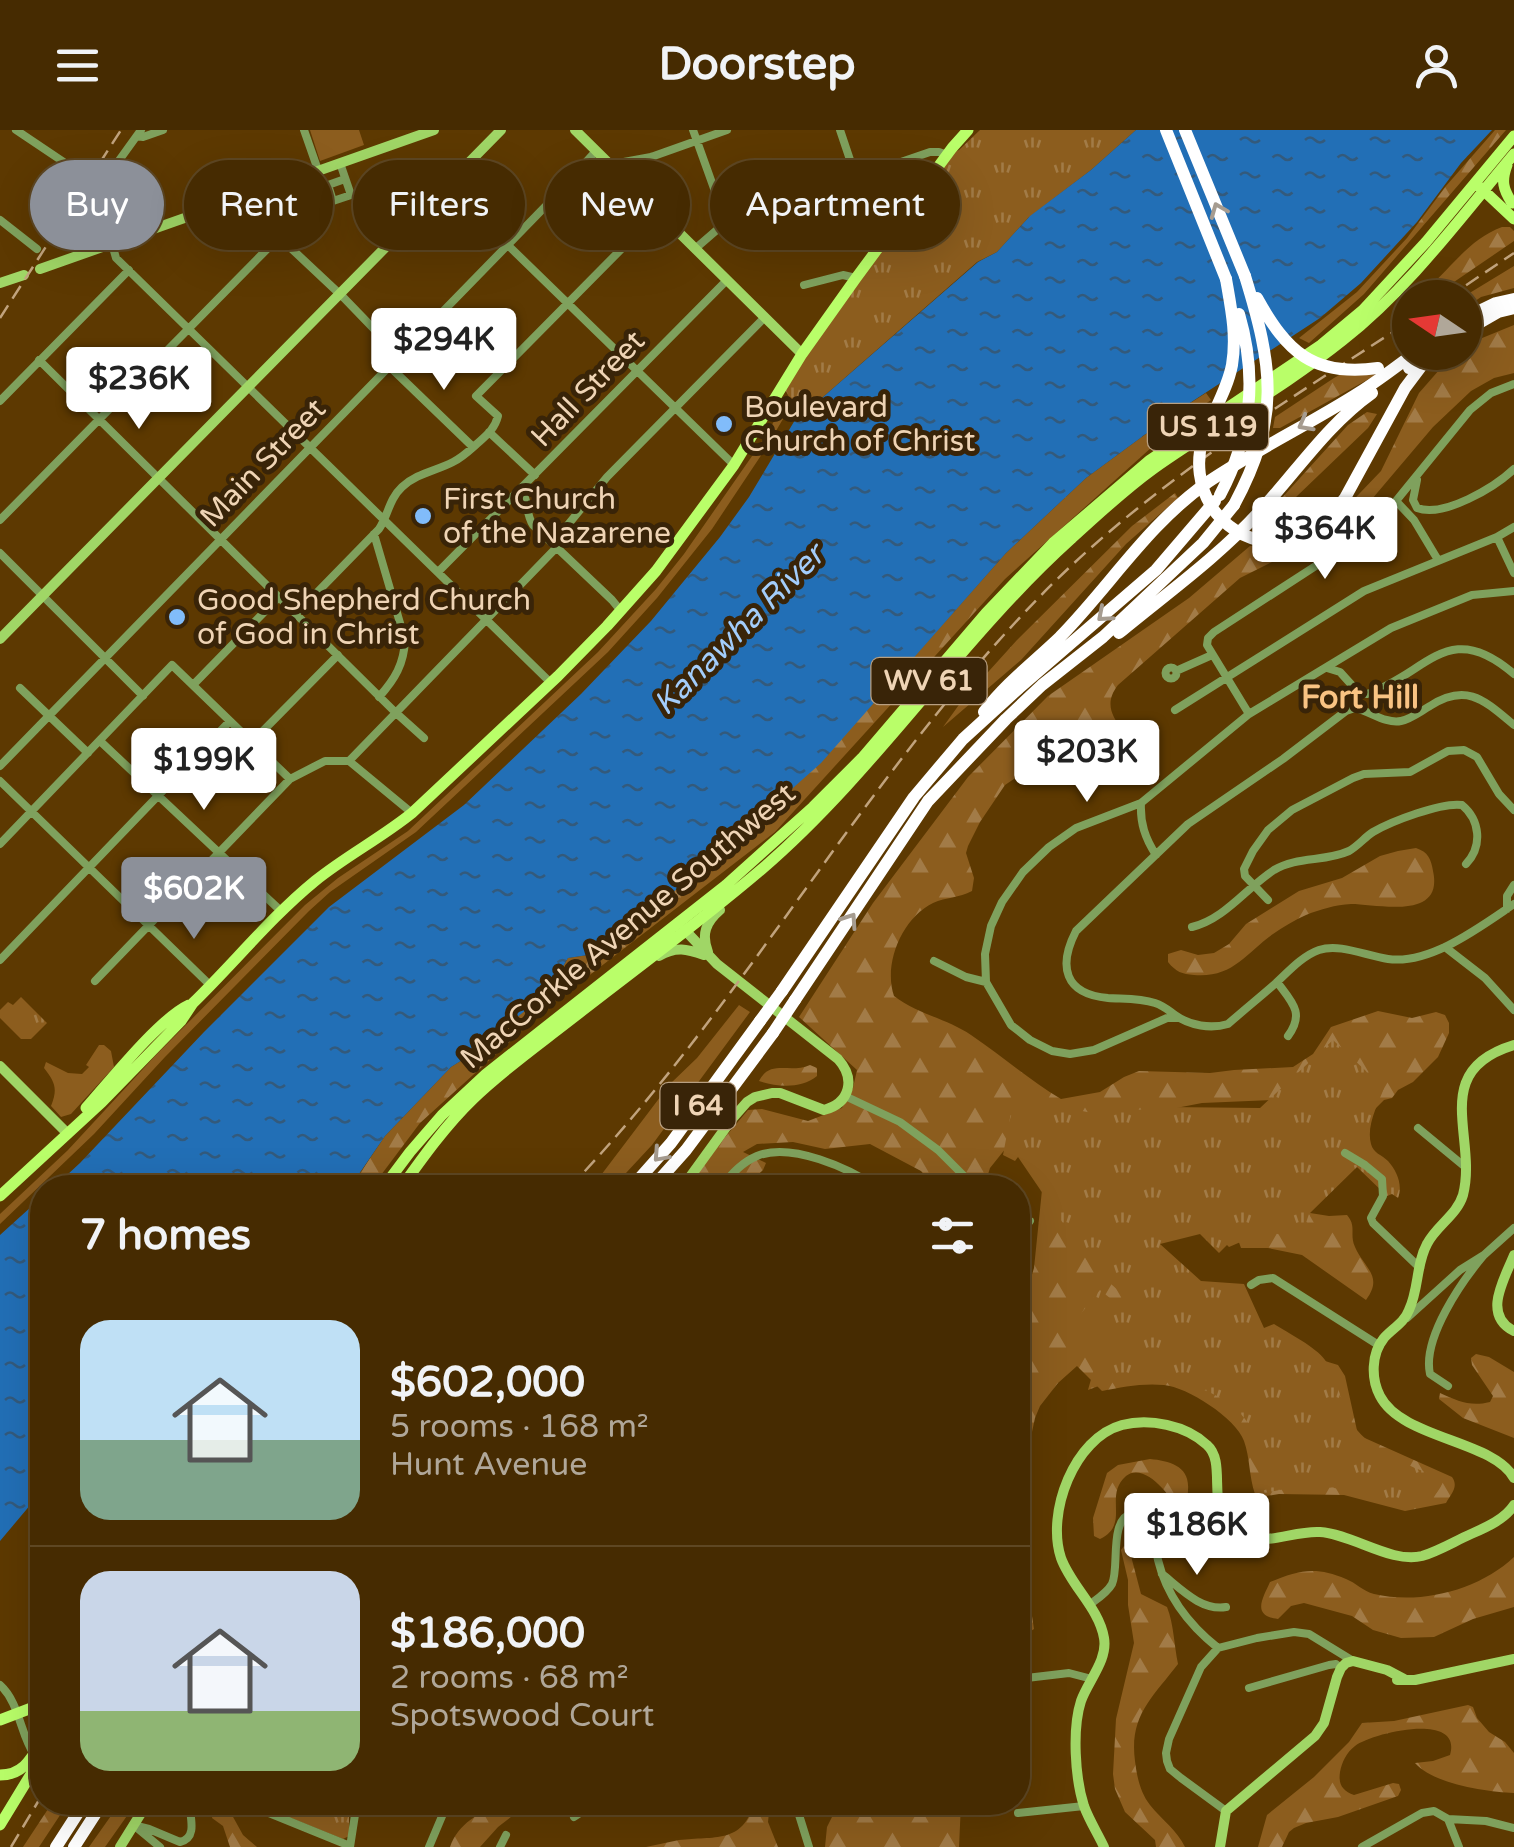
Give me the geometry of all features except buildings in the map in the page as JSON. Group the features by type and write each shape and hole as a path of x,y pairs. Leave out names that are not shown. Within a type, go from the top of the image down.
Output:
{"highway":[{"name":"I 64","path":"643,1175 672,1142 782,991 914,797 963,739 1156,570 1220,495 1230,476 1245,435 1250,389 1246,342 1226,279 1164,130"},
{"name":"I 64","path":"664,1175 773,1033 928,801 1042,685 1125,617 1203,542 1234,505 1259,450 1268,412 1266,352 1245,276 1189,135"},
{"path":"1245,276 1273,326 1300,354 1324,366 1351,372 1392,362"},
{"name":"US 119","path":"1226,279 1235,342 1231,369 1204,438 1200,482 1212,509 1231,529 1268,542 1291,540 1317,529 1345,498 1405,388 1419,370"},
{"path":"1482,310 1514,300"},
{"path":"1482,321 1514,308"},
{"path":"963,739 1001,690 1060,637 1158,525 1188,498 1392,368"},
{"path":"1042,685 1100,649 1215,554 1260,512 1342,418 1406,370"},
{"path":"56,1847 77,1815"},
{"path":"74,1847 95,1815"}],"main road":[{"path":"945,160 968,130"},
{"path":"948,156 980,130"},
{"name":"WV 61","path":"1483,186 1514,136"},
{"path":"1511,209 1502,179 1512,156"},
{"name":"WV 61","path":"1483,186 1512,156"},
{"path":"1483,186 1511,209"},
{"name":"MacCorkle Avenue Southwest","path":"393,1175 442,1115 486,1074 761,870 795,840 1032,576 1150,472 1344,340 1394,296 1462,218 1483,186"},
{"name":"MacCorkle Avenue Southwest","path":"410,1175 473,1099 607,992 813,807 862,758 986,613 1054,543 1150,460 1321,345 1362,310 1483,186"},
{"path":"1462,218 1483,206 1511,209"},
{"path":"0,1196 67,1133 150,1038 182,1008 193,1003 282,912 315,881 412,813 622,611 734,465 802,354 876,250"},
{"path":"0,1720 30,1709"},
{"path":"0,1776 30,1763"},
{"path":"0,1825 30,1773"}],"street":[{"path":"16,130 60,160"},
{"path":"119,160 139,133 142,137 163,130"},
{"path":"304,130 314,160"},
{"path":"333,165 434,130"},
{"path":"470,160 501,130"},
{"path":"575,130 606,160"},
{"path":"693,130 710,178"},
{"name":"Main Street","path":"637,160 727,130"},
{"path":"840,130 850,160"},
{"path":"588,160 596,150"},
{"path":"908,160 930,152 948,156"},
{"path":"340,162 345,179"},
{"name":"Main Street","path":"525,228 545,207"},
{"path":"0,220 30,243"},
{"path":"696,248 710,236"},
{"path":"690,242 802,354"},
{"path":"40,269 93,250"},
{"path":"113,250 116,258 551,682"},
{"path":"0,520 266,250"},
{"path":"292,250 400,356"},
{"path":"0,639 381,250"},
{"name":"Main Street","path":"0,766 504,250"},
{"path":"514,250 734,465"},
{"path":"296,614 374,534 385,520 392,500 408,483 457,460 489,432 498,416 476,396 620,250"},
{"path":"0,401 129,270"},
{"path":"0,282 24,274"},
{"path":"804,285 843,274 856,278"},
{"name":"Hall Street","path":"438,572 727,280"},
{"path":"349,761 486,621 555,545 607,477 764,318"},
{"path":"39,360 424,738"},
{"path":"390,366 473,447"},
{"path":"1249,714 1207,646 1208,638 1368,532 1480,400 1514,384"},
{"path":"489,432 535,475"},
{"path":"1417,508 1424,511 1450,507 1489,488 1514,469"},
{"path":"1414,520 1417,508 1413,492 1418,475"},
{"path":"521,488 527,497 530,521 622,611"},
{"path":"1396,502 1414,520 1438,560"},
{"path":"1174,710 1364,591 1514,527"},
{"path":"374,534 405,640 398,673 380,697"},
{"path":"1497,536 1514,574"},
{"path":"0,553 142,696"},
{"path":"1514,590 1472,595 1390,628 1249,714 1142,803 1076,828 1049,847 1023,872 1002,902 991,926 986,982 1011,1024 1030,1040 1070,1054 1094,1050 1167,1018 1215,1028 1228,1024 1315,951 1327,948 1403,960 1424,956 1510,906 1507,896 1514,885"},
{"path":"193,685 279,597"},
{"path":"1327,668 1340,672 1359,692 1367,694 1443,653 1464,649 1495,658 1514,674"},
{"path":"1176,671 1212,655"},
{"path":"252,742 338,656"},
{"path":"0,844 172,665 290,778"},
{"path":"20,688 88,753"},
{"path":"1356,708 1359,692"},
{"path":"1178,1018 1154,1002 1089,994 1069,977 1065,962 1076,931 1208,808 1283,759 1346,711 1356,708 1400,722 1438,700 1470,694 1514,726"},
{"path":"0,960 230,721"},
{"path":"100,740 282,912"},
{"path":"1268,900 1245,876 1244,869 1268,830 1292,810 1364,774 1410,772 1448,751 1464,750 1477,757 1499,794 1514,810"},
{"path":"95,982 290,778 325,761 349,761 412,813"},
{"path":"0,781 210,986"},
{"path":"1142,803 1140,818 1156,855"},
{"path":"1192,927 1209,923 1253,884 1292,862 1349,850 1372,832 1440,806 1462,804 1473,816 1477,847 1466,864"},
{"path":"710,958 704,939 707,924 761,870"},
{"path":"681,926 710,958 838,1059 850,1082 837,1105 824,1110 780,1093 764,1094 746,1102 692,1175"},
{"path":"1445,947 1485,978 1514,1010"},
{"path":"607,992 670,950 683,948 710,958"},
{"path":"934,961 986,982"},
{"path":"1277,982 1296,1013 1288,1036"},
{"path":"1406,1319 1415,1298 1427,1244 1455,1211 1463,1195 1463,1089 1471,1072 1485,1058 1514,1045"},
{"path":"0,1067 67,1133"},
{"path":"845,1096 900,1122 938,1150 963,1175"},
{"path":"1418,1128 1464,1166"},
{"path":"733,1175 759,1155 772,1152 827,1162 856,1175"},
{"path":"1345,1153 1382,1179 1383,1196 1373,1224 1420,1268"},
{"path":"1514,1228 1406,1319 1380,1346 1374,1362 1378,1392 1390,1409 1411,1423 1503,1464 1514,1478"},
{"path":"1448,1386 1430,1374 1430,1348 1454,1295 1484,1255"},
{"path":"1514,1255 1497,1308 1500,1320 1514,1331"},
{"path":"1251,1285 1274,1278 1380,1346"},
{"path":"1104,1847 1084,1806 1078,1780 1076,1728 1082,1698 1105,1644 1102,1631 1060,1552 1057,1534 1060,1508 1075,1464 1086,1447 1104,1432 1126,1424 1151,1423 1183,1430 1212,1449 1220,1511 1236,1534 1250,1538 1318,1532 1419,1557 1481,1530 1506,1515 1514,1505"},
{"path":"1089,1605 1113,1582 1115,1548 1126,1516 1143,1514 1153,1523 1162,1574 1171,1596 1200,1633 1218,1648"},
{"path":"1162,1574 1206,1606 1226,1607"},
{"path":"1226,1811 1170,1769 1166,1753 1201,1667 1218,1648 1294,1632 1309,1634 1354,1661 1415,1680 1514,1660"},
{"path":"1220,1847 1226,1811 1315,1736 1324,1723 1341,1668 1354,1661"},
{"path":"1249,1688 1328,1665 1341,1668"},
{"path":"1030,1677 1069,1673 1092,1679"},
{"path":"0,1685 8,1692 30,1739"},
{"path":"1030,1812 1084,1806"},
{"path":"1362,1847 1422,1813 1434,1811 1448,1819 1486,1821 1514,1828"},
{"path":"120,1847 140,1815"},
{"path":"133,1826 185,1842 191,1835 190,1815"},
{"path":"273,1815 350,1847 355,1815"},
{"path":"429,1847 443,1815"},
{"path":"799,1815 809,1847"},
{"path":"1448,1819 1460,1847"},
{"path":"133,1826 160,1847"},
{"path":"500,1847 506,1834"}],"green space":[{"path":"310,130 359,130 364,145 320,160"},
{"path":"980,130 1136,130 1028,218 997,252 977,262 798,415 783,385 880,250 960,250 960,160 944,160"},
{"path":"1495,130 1506,130 1364,294 1309,343 1299,338 1357,292 1407,238"},
{"path":"1510,227 1514,241 1457,280 1436,280 1467,249 1489,233"},
{"path":"1514,266 1514,288 1482,297 1482,285"},
{"path":"1514,325 1514,373 1494,378 1471,391 1433,427 1347,525 1321,545 1240,578 1118,685 1110,705 1133,755 1106,762 1050,763 1005,785 968,846 966,853 974,878 972,891 938,901 912,919 898,943 891,970 894,996 971,1035 1061,1099 1100,1092 1139,1071 1210,1073 1293,1067 1313,1054 1331,1027 1378,1011 1412,1018 1436,1012 1445,1015 1449,1033 1438,1057 1413,1082 1373,1111 1273,1100 1202,1103 1145,1114 1147,1236 1260,1328 1311,1356 1338,1365 1345,1376 1358,1435 1452,1477 1454,1487 1446,1503 1405,1511 1344,1495 1260,1497 1255,1494 1246,1447 1239,1432 1210,1405 1164,1385 1102,1391 1077,1366 1040,1406 1030,1441 1030,1281 1042,1190 1023,1156 1006,1148 988,1175 925,1175 870,1144 825,1149 793,1142 757,1144 743,1152 766,1163 758,1175 696,1175 748,1110 762,1109 808,1121 842,1108 857,1070 799,1017 873,903 968,777 1048,696 1189,598 1250,546 1303,544 1338,516 1381,471 1419,393 1439,370 1482,370 1482,338"},
{"path":"1341,374 1376,375 1280,428 1273,428 1275,417"},
{"path":"1206,393 1211,400 1182,420 1005,579 775,832 547,1008 420,1123 381,1175 359,1175 385,1136 451,1067 554,987 568,958 601,953 820,763 1006,553 1086,478"},
{"path":"787,400 790,407 712,529 608,652 416,832 309,911 94,1134 51,1175 41,1175 305,905 408,831 598,652 684,554"},
{"path":"1367,412 1377,414 1368,428 1296,497 1265,534 1251,532 1348,425"},
{"path":"1175,493 1178,498 1126,544 1021,660 943,727 1017,640 1132,526"},
{"path":"1416,848 1428,856 1434,887 1419,903 1391,907 1351,904 1317,911 1281,929 1219,973 1186,974 1168,962 1168,954 1181,950 1198,955 1214,953 1229,944 1246,924 1299,891 1342,878 1380,856"},
{"path":"21,997 47,1023 31,1039 21,1039 0,1018 0,1010 8,1002 13,1005"},
{"path":"739,1005 750,1012 652,1145 624,1175 601,1175 670,1084 697,1058"},
{"path":"1333,1040 1384,1088 1373,1115 1370,1137 1374,1150 1396,1174 1398,1198 1387,1196 1357,1167 1310,1213 1305,1241 1266,1231 1227,1245 1219,1253 1200,1234 1160,1244 1201,1281 1244,1284 1264,1328 1274,1324 1309,1345 1325,1360 1351,1422 1366,1439 1398,1460 1444,1480 1435,1495 1410,1507 1325,1487 1264,1493 1260,1454 1245,1419 1225,1401 1197,1387 1167,1378 1140,1376 1088,1390 1102,1340 1074,1322 1100,1290 1121,1307 1127,1298 1080,1251 1018,1157 1015,1161 1003,1155 1014,1097 1097,1114 1165,1107 1260,1108"},
{"path":"99,1045 111,1051 114,1067 71,1114 61,1117 51,1106 55,1090 44,1068 46,1062 68,1073 82,1074"},
{"path":"810,1065 817,1068 817,1076 804,1083 781,1085 759,1081 769,1070"},
{"path":"30,1186 30,1195 0,1224 0,1214"},
{"path":"1310,1213 1347,1215 1350,1219 1355,1247 1373,1278 1366,1300 1302,1255 1268,1248 1241,1248 1236,1234"},
{"path":"1476,1354 1514,1372 1514,1438 1463,1418 1439,1399 1440,1393 1458,1401 1490,1402 1493,1396 1472,1365 1471,1358"},
{"path":"1150,1459 1171,1463 1186,1475 1185,1514 1199,1534 1194,1544 1187,1545 1171,1499 1141,1473 1126,1476 1120,1484 1114,1526 1100,1539 1094,1536 1093,1518 1107,1473 1118,1465"},
{"path":"1124,1546 1131,1556 1141,1594 1167,1607 1178,1664 1139,1719 1134,1745 1137,1773 1147,1800 1185,1847 1156,1847 1155,1840 1125,1812 1115,1789 1116,1719 1134,1643 1121,1550"},
{"path":"1514,1557 1514,1607 1473,1619 1434,1637 1401,1638 1373,1630 1352,1616 1304,1603 1291,1606 1278,1619 1264,1614 1261,1605 1270,1582 1299,1572 1326,1572 1374,1594 1411,1598 1467,1586"},
{"path":"1468,1705 1489,1732 1514,1753 1514,1793 1476,1789 1434,1776 1415,1763 1450,1755 1450,1741 1443,1733 1430,1729 1396,1732 1355,1746 1345,1758 1340,1777 1342,1787 1354,1795 1393,1783 1399,1784 1398,1796 1294,1828 1282,1847 1258,1847 1267,1815 1314,1777 1362,1723 1394,1721"},
{"path":"44,1815 60,1815 39,1847 23,1847"},
{"path":"112,1815 128,1815 105,1847 89,1847"},
{"path":"232,1815 243,1835 257,1847 230,1847 223,1826 212,1818"},
{"path":"284,1815 349,1815 349,1836 343,1839"},
{"path":"478,1815 514,1815 480,1847 450,1847 464,1825"},
{"path":"769,1815 778,1847 646,1847 726,1835 743,1826 749,1816"},
{"path":"833,1815 960,1815 959,1847 825,1847"}],"water":[{"name":"Kanawha River","path":"1136,130 1492,130 1361,283 1320,318 1173,414 1086,478 1006,553 821,763 601,953 568,958 555,987 451,1067 385,1136 358,1175 67,1175 329,907 464,805 581,694 651,621 720,537 798,415 978,262 997,252 1030,216"},
{"path":"30,1208 30,1505 0,1541 0,1235"}],"railway":[{"path":"0,318 121,130"},
{"path":"1474,280 1514,253"},
{"path":"580,1175 688,1048 906,752 1025,612 1068,569 1160,491 1258,420 1392,333"},
{"path":"11,1847 30,1815"}],"place":[{"name":"Boulevard Church of Christ","path":"724,424"},
{"name":"First Church of the Nazarene","path":"423,516"},
{"name":"Good Shepherd Church of God in Christ","path":"177,617"}],"district":[{"name":"Fort Hill","path":"1360,698"}]}
